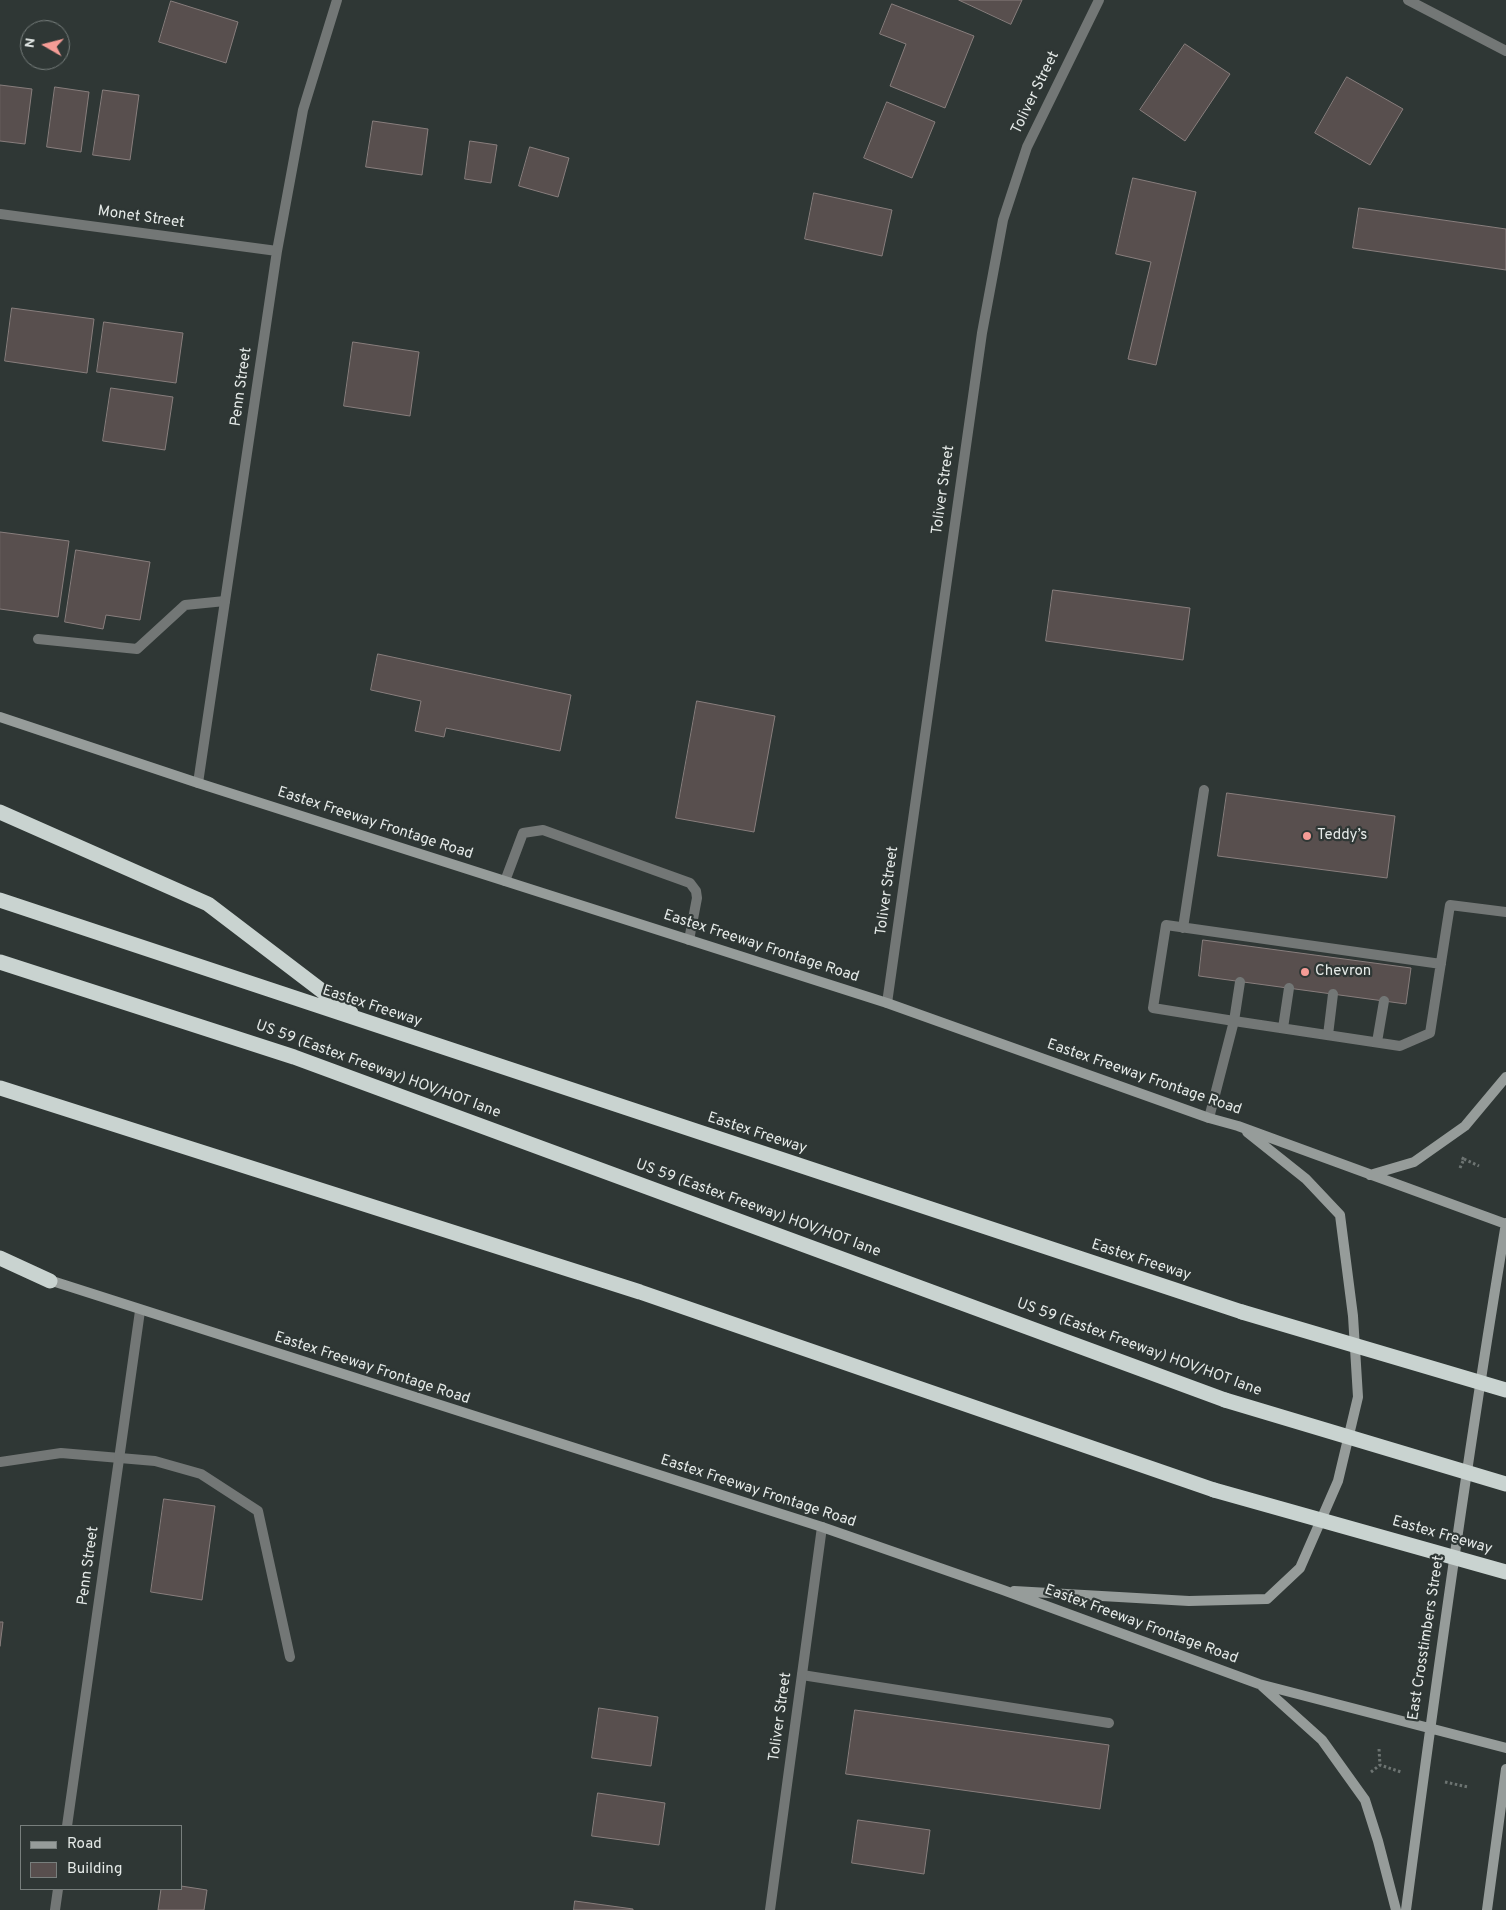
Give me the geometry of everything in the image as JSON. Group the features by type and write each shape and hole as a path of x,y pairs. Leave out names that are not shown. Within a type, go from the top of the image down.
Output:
{"highway":[{"path":"0,812 208,904 362,1022"},
{"name":"Eastex Freeway","path":"0,900 362,1022 1242,1312 1506,1390"},
{"name":"US 59 (Eastex Freeway) HOV/HOT lane","path":"0,962 294,1057 1225,1400 1506,1484"},
{"name":"Eastex Freeway","path":"0,1088 640,1292 1214,1490 1506,1572"},
{"path":"0,1258 50,1281"}],"main road":[{"name":"Eastex Freeway Frontage Road","path":"0,717 198,783 887,1003 1209,1118 1238,1126 1506,1223"},
{"path":"1370,1175 1414,1162 1465,1126 1506,1077"},
{"path":"1003,1590 1189,1601 1267,1599 1300,1568 1338,1481 1358,1397 1353,1316 1340,1215 1306,1179 1238,1126"},
{"name":"East Crosstimbers Street","path":"1406,1910 1429,1728 1491,1306 1506,1223"},
{"name":"Eastex Freeway Frontage Road","path":"0,1264 140,1311 822,1527 1003,1590 1259,1684 1506,1748"},
{"path":"1259,1684 1322,1740 1365,1800 1396,1910"},
{"path":"1487,1910 1506,1769"}],"street":[{"name":"Penn Street","path":"198,783 277,251 303,110 337,0"},
{"name":"Toliver Street","path":"887,1003 982,333 1003,220 1027,147 1099,0"},
{"path":"1408,0 1506,51"},
{"name":"Monet Street","path":"0,214 277,251"},
{"path":"38,639 137,649 185,604 225,601"},
{"path":"1183,928 1204,790"},
{"path":"505,881 523,832 543,830 690,883 696,891 697,898 689,940"},
{"path":"1441,964 1389,961 1247,942 1166,925 1153,1008 1400,1046 1430,1033 1441,964 1450,905 1506,912"},
{"path":"1209,1118 1234,1021 1240,982"},
{"path":"1283,1028 1290,988"},
{"path":"1328,1035 1333,994"},
{"path":"1377,1042 1384,1001"},
{"name":"Penn Street","path":"67,1825 140,1311"},
{"path":"0,1462 61,1453 155,1461 200,1474 258,1511 290,1657"},
{"name":"Toliver Street","path":"770,1910 822,1527"},
{"path":"802,1676 1109,1723"},
{"path":"55,1910 58,1890"}],"path":[{"path":"1456,1154 1464,1160 1479,1166"},
{"path":"1460,1168 1464,1160"},
{"path":"1379,1749 1380,1765 1402,1772"},
{"path":"1440,1780 1468,1787"}],"building":[{"path":"959,0 1022,0 1011,24"},
{"path":"171,1 238,22 226,63 159,42"},
{"path":"892,4 974,36 945,108 890,86 906,44 880,34"},
{"path":"1185,44 1230,74 1185,141 1140,110"},
{"path":"1347,77 1403,109 1370,165 1315,133"},
{"path":"0,85 32,89 25,144 0,141"},
{"path":"55,87 89,92 81,152 47,147"},
{"path":"103,90 139,95 130,160 93,155"},
{"path":"887,102 935,122 912,178 864,158"},
{"path":"373,121 428,129 422,175 366,167"},
{"path":"470,141 497,145 491,183 465,179"},
{"path":"530,147 569,158 558,197 519,186"},
{"path":"1133,178 1196,192 1156,365 1128,359 1151,262 1116,254"},
{"path":"814,193 892,210 882,256 805,239"},
{"path":"1359,208 1506,229 1506,270 1353,248"},
{"path":"12,308 94,319 87,373 5,361"},
{"path":"104,322 183,333 176,383 97,372"},
{"path":"353,342 419,352 410,416 344,406"},
{"path":"111,388 173,397 165,450 103,441"},
{"path":"0,532 69,541 58,617 0,609"},
{"path":"76,550 150,562 140,620 106,615 103,629 65,622"},
{"path":"1053,590 1190,608 1183,660 1046,641"},
{"path":"378,654 571,695 560,751 446,728 444,737 415,731 421,701 371,690"},
{"path":"697,701 775,716 754,832 676,818"},
{"name":"Teddy’s","path":"1227,793 1395,816 1387,878 1218,856"},
{"name":"Chevron","path":"1203,940 1411,968 1406,1004 1199,976"},
{"path":"164,1499 215,1506 202,1600 151,1592"},
{"path":"0,1622 3,1622 0,1646"},
{"path":"599,1708 658,1717 651,1766 592,1758"},
{"path":"855,1710 1109,1745 1100,1809 846,1774"},
{"path":"598,1793 665,1803 659,1845 592,1836"},
{"path":"858,1820 930,1830 924,1874 852,1863"},
{"path":"182,1886 207,1890 204,1910 158,1910 161,1890 182,1890"},
{"path":"575,1901 633,1909 633,1910 574,1910"}],"place":[{"name":"Teddy’s","path":"1307,836"},
{"name":"Chevron","path":"1305,972"}]}
